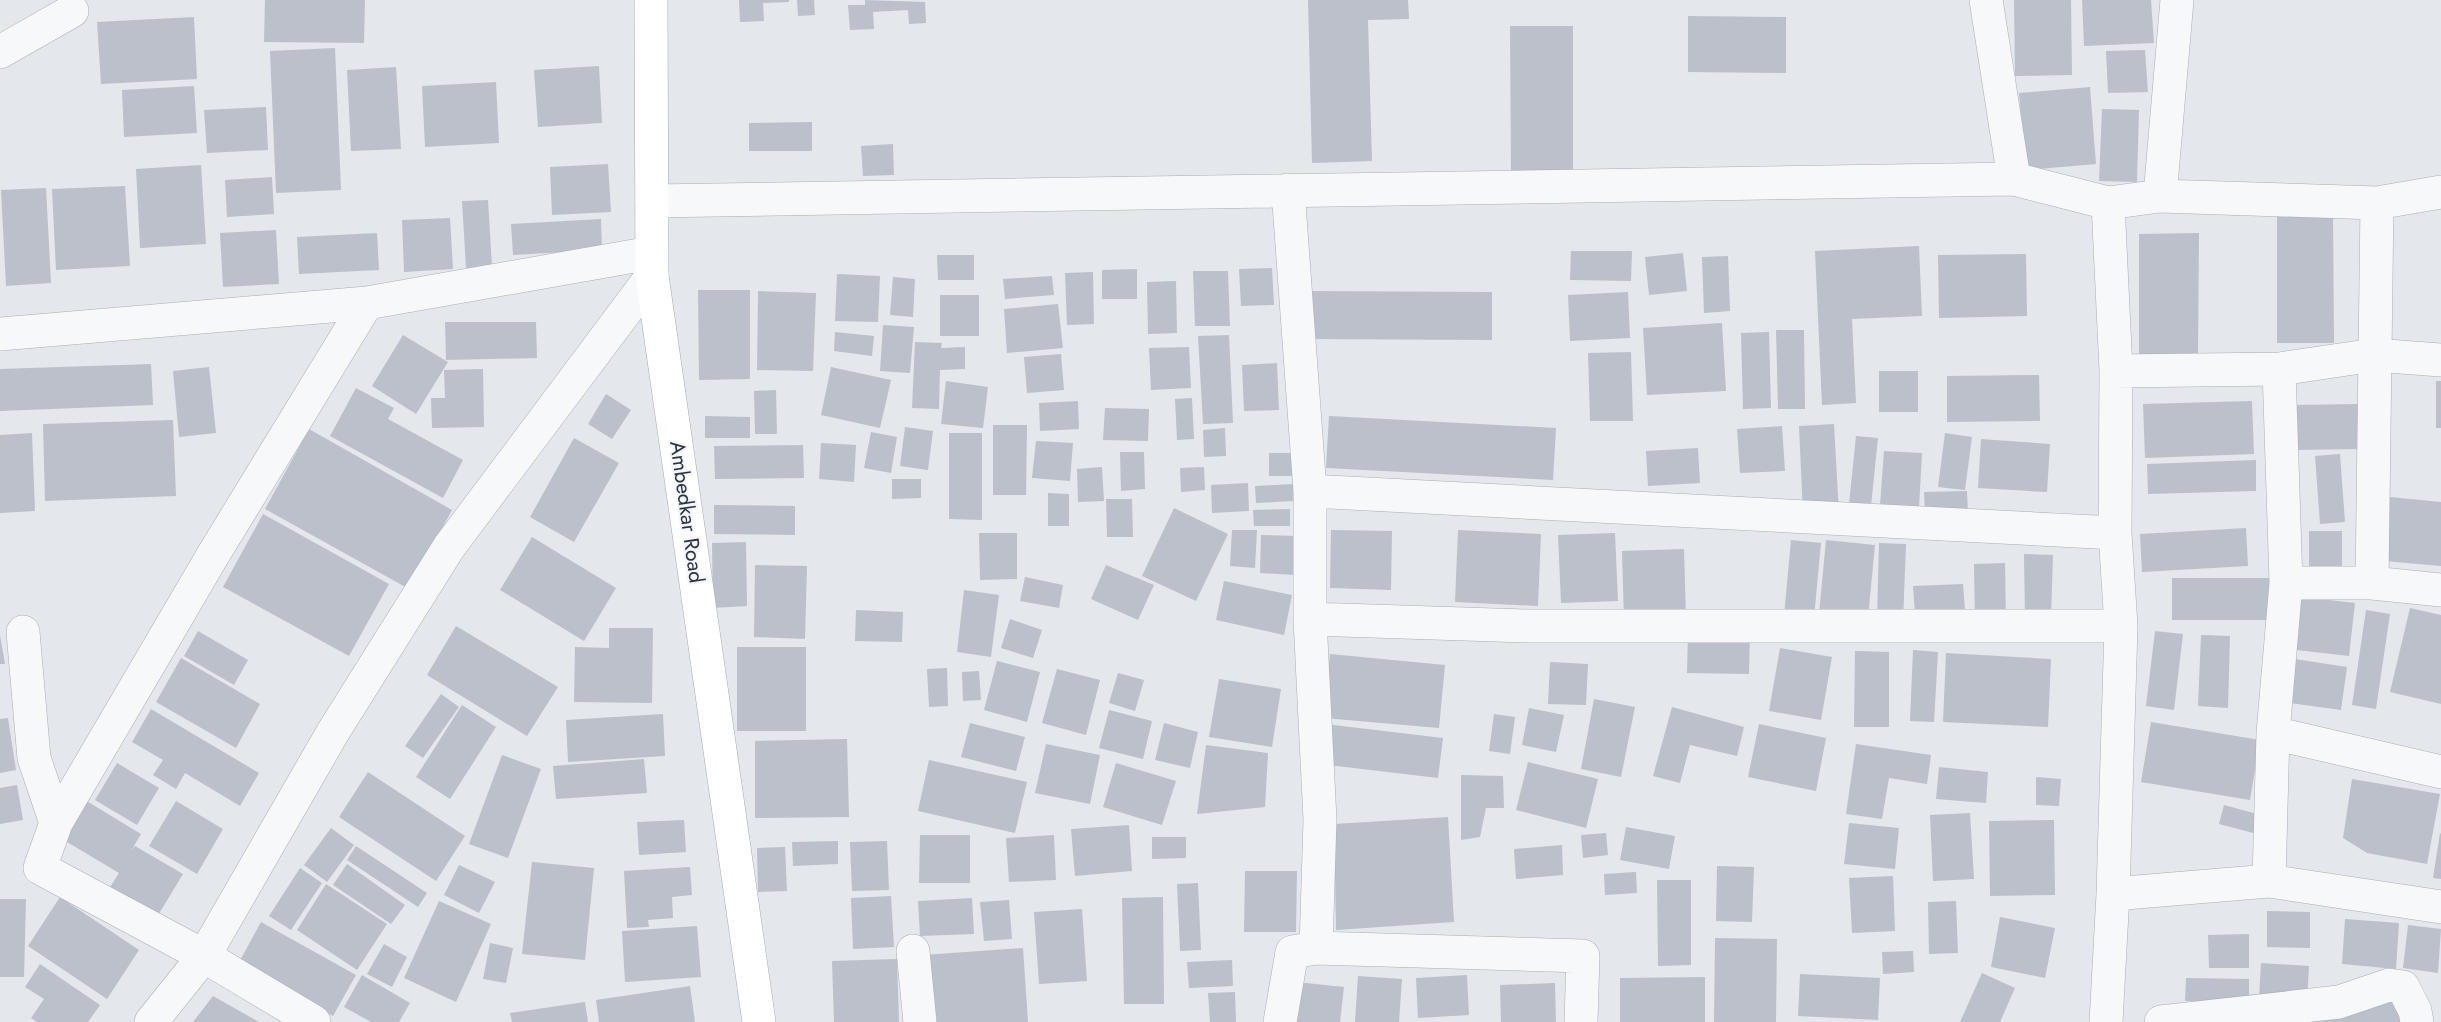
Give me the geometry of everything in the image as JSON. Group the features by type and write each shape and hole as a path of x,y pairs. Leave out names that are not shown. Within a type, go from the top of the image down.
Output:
{"main road":[{"name":"Ambedkar Road","path":"651,0 652,265 759,1022"}],"street":[{"path":"1986,0 2014,178"},
{"path":"2160,196 2177,0"},
{"path":"0,52 72,11"},
{"path":"652,201 2014,178 2109,203 2160,196 2377,203 2441,192"},
{"path":"1288,190 1310,491 1310,619 1320,820 1316,948"},
{"path":"2106,1022 2113,894 2121,626 2115,533 2116,371 2109,203"},
{"path":"2372,583 2377,203"},
{"path":"0,334 367,303 652,265"},
{"path":"151,1022 204,956 333,732 449,547 652,265"},
{"path":"314,1022 204,956 40,868 56,823 213,555 367,303"},
{"path":"2116,371 2279,369 2374,355 2441,360"},
{"path":"2269,881 2273,733 2286,583 2279,369"},
{"path":"1310,491 2115,533"},
{"path":"2286,583 2372,583 2441,590"},
{"path":"1310,619 1528,626 2121,626"},
{"path":"23,632 34,758 56,823"},
{"path":"2273,733 2441,772"},
{"path":"2113,894 2269,881 2441,907"},
{"path":"1280,1022 1292,952 1316,948 1583,956 1581,1022"},
{"path":"913,951 920,1022"},
{"path":"2161,1022 2264,1016 2339,1002 2389,985 2403,987 2415,1011 2417,1022"}],"building":[{"path":"265,0 365,0 364,43 264,42"},
{"path":"739,0 789,0 789,2 763,3 764,21 740,22"},
{"path":"797,0 814,0 815,15 798,16"},
{"path":"865,0 925,2 926,23 909,24 908,10 873,12 874,29 850,30 848,5 865,5"},
{"path":"1308,0 1408,0 1409,19 1368,20 1372,161 1312,163"},
{"path":"2014,0 2071,0 2072,75 2015,76"},
{"path":"2082,0 2151,0 2154,43 2084,46"},
{"path":"1688,16 1786,17 1786,73 1688,72"},
{"path":"194,17 197,79 101,84 97,22"},
{"path":"1510,26 1573,26 1573,175 1511,174"},
{"path":"335,48 341,190 276,193 270,51"},
{"path":"2145,50 2148,92 2108,93 2106,51"},
{"path":"599,66 602,123 538,127 534,70"},
{"path":"396,67 401,149 351,151 347,70"},
{"path":"496,82 499,143 425,147 422,86"},
{"path":"194,86 197,133 124,137 122,90"},
{"path":"2090,87 2096,164 2026,170 2019,93"},
{"path":"266,107 268,150 207,153 204,110"},
{"path":"2102,109 2139,110 2137,182 2099,181"},
{"path":"812,122 812,151 749,151 749,123"},
{"path":"893,144 894,175 863,176 861,146"},
{"path":"608,164 611,212 552,215 550,167"},
{"path":"201,165 206,244 140,248 136,169"},
{"path":"272,177 274,214 227,217 225,180"},
{"path":"125,186 130,266 56,270 52,189"},
{"path":"46,188 51,283 6,286 1,190"},
{"path":"488,200 492,266 466,268 462,201"},
{"path":"2277,214 2333,214 2334,343 2277,343"},
{"path":"450,218 453,269 404,272 402,220"},
{"path":"601,219 602,250 513,255 511,224"},
{"path":"276,230 279,284 223,287 220,233"},
{"path":"377,233 379,270 299,274 297,237"},
{"path":"2199,233 2198,356 2139,361 2139,234"},
{"path":"1919,246 1922,316 1852,319 1856,403 1822,405 1815,251"},
{"path":"1571,251 1632,251 1631,281 1570,280"},
{"path":"1683,253 1687,291 1649,295 1645,257"},
{"path":"2026,254 2027,316 1939,318 1938,255"},
{"path":"937,255 974,255 974,280 938,280"},
{"path":"1728,256 1730,311 1704,313 1702,257"},
{"path":"1272,268 1274,305 1241,306 1239,269"},
{"path":"1137,269 1137,299 1102,299 1102,270"},
{"path":"1193,271 1228,271 1230,326 1195,326"},
{"path":"1093,272 1094,324 1067,325 1065,273"},
{"path":"837,274 880,276 878,322 835,321"},
{"path":"1052,276 1054,295 1005,299 1003,279"},
{"path":"893,277 915,279 913,317 890,315"},
{"path":"1176,281 1177,333 1148,334 1147,282"},
{"path":"698,290 750,290 750,379 699,380"},
{"path":"758,291 816,293 813,371 757,370"},
{"path":"1302,291 1492,292 1492,340 1302,339"},
{"path":"1628,292 1630,338 1570,341 1568,295"},
{"path":"940,295 979,295 979,336 940,336"},
{"path":"1058,304 1063,348 1007,353 1004,309"},
{"path":"445,322 536,322 537,358 446,360"},
{"path":"1722,323 1726,391 1647,395 1643,328"},
{"path":"883,325 914,327 910,373 880,371"},
{"path":"1776,330 1804,330 1805,409 1778,409"},
{"path":"835,332 874,336 872,356 834,351"},
{"path":"1769,332 1771,408 1743,409 1741,333"},
{"path":"403,335 448,362 416,414 372,386"},
{"path":"1229,335 1233,423 1203,424 1198,336"},
{"path":"915,342 942,343 941,348 965,347 965,369 940,370 939,409 912,408"},
{"path":"1189,347 1191,388 1151,390 1149,348"},
{"path":"1631,352 1633,421 1590,421 1588,353"},
{"path":"1061,354 1064,390 1027,393 1024,357"},
{"path":"1277,363 1279,410 1244,411 1242,365"},
{"path":"151,364 153,405 0,411 0,369"},
{"path":"209,367 216,433 179,437 173,371"},
{"path":"831,367 891,380 880,428 821,415"},
{"path":"483,369 484,427 432,428 431,398 445,398 444,370"},
{"path":"1879,371 1918,371 1918,412 1879,412"},
{"path":"2039,375 2040,421 1947,422 1947,376"},
{"path":"946,381 988,387 983,428 941,424"},
{"path":"2436,381 2441,381 2441,428 2436,428"},
{"path":"356,388 394,408 388,419 463,460 443,498 330,436"},
{"path":"776,390 777,434 755,434 754,391"},
{"path":"606,394 631,410 612,439 588,424"},
{"path":"1192,398 1194,439 1177,440 1175,399"},
{"path":"1078,401 1079,429 1040,431 1039,403"},
{"path":"2252,401 2254,454 2145,458 2143,404"},
{"path":"2358,404 2359,449 2292,450 2291,405"},
{"path":"1105,408 1149,409 1148,441 1103,440"},
{"path":"705,416 750,417 750,438 705,438"},
{"path":"1329,416 1556,428 1553,480 1326,468"},
{"path":"173,420 176,496 45,501 43,424"},
{"path":"1834,424 1839,513 1803,515 1799,426"},
{"path":"993,425 1027,425 1026,495 993,495"},
{"path":"1782,426 1785,471 1740,473 1737,429"},
{"path":"905,427 933,431 928,470 900,466"},
{"path":"1225,428 1226,456 1204,457 1203,430"},
{"path":"309,429 452,510 409,589 265,509"},
{"path":"871,432 897,437 891,473 864,468"},
{"path":"32,433 35,511 0,513 0,435"},
{"path":"949,433 982,433 982,520 949,519"},
{"path":"1945,433 1972,437 1965,490 1938,487"},
{"path":"1856,436 1878,438 1871,506 1849,504"},
{"path":"574,438 619,463 574,542 530,517"},
{"path":"1981,439 2050,444 2047,492 1978,488"},
{"path":"1036,441 1073,443 1070,481 1032,478"},
{"path":"821,443 856,445 854,482 819,479"},
{"path":"803,445 804,478 715,479 714,446"},
{"path":"1698,448 1700,483 1648,486 1646,451"},
{"path":"1884,451 1922,453 1919,508 1880,505"},
{"path":"1120,452 1144,452 1145,489 1121,491"},
{"path":"1269,453 1294,453 1294,476 1269,476"},
{"path":"2340,454 2345,522 2320,524 2315,456"},
{"path":"2256,460 2256,491 2148,494 2147,464"},
{"path":"1102,467 1104,501 1078,502 1077,469"},
{"path":"1204,467 1205,490 1181,492 1180,468"},
{"path":"892,479 921,479 921,498 892,499"},
{"path":"1248,483 1249,511 1212,513 1211,485"},
{"path":"1294,484 1294,501 1256,503 1255,486"},
{"path":"1967,491 1968,513 1925,514 1924,492"},
{"path":"1048,493 1069,494 1069,526 1048,526"},
{"path":"2390,497 2441,502 2441,566 2384,561"},
{"path":"1106,499 1132,499 1133,537 1107,537"},
{"path":"714,505 795,506 795,535 714,534"},
{"path":"1174,508 1228,534 1196,601 1142,576"},
{"path":"1290,509 1290,526 1254,526 1253,510"},
{"path":"263,514 389,584 349,656 223,587"},
{"path":"2246,528 2248,566 2142,572 2140,534"},
{"path":"1232,530 1257,530 1255,568 1230,566"},
{"path":"1331,530 1392,531 1391,590 1330,588"},
{"path":"1458,530 1541,534 1538,606 1455,602"},
{"path":"2309,531 2342,531 2342,568 2309,567"},
{"path":"979,533 1017,533 1017,579 980,580"},
{"path":"1615,533 1618,601 1561,603 1558,535"},
{"path":"1261,535 1298,536 1296,575 1260,573"},
{"path":"532,537 616,588 584,641 500,590"},
{"path":"1791,540 1821,543 1814,618 1784,616"},
{"path":"1826,540 1875,545 1868,618 1819,614"},
{"path":"746,542 747,606 713,608 712,543"},
{"path":"1879,543 1906,544 1903,622 1877,621"},
{"path":"1684,549 1686,618 1624,620 1622,551"},
{"path":"2024,554 2053,555 2051,617 2025,621"},
{"path":"2005,563 2006,624 1975,625 1974,564"},
{"path":"755,565 807,566 805,639 754,637"},
{"path":"1106,565 1154,585 1138,620 1091,599"},
{"path":"1025,577 1063,585 1059,608 1020,601"},
{"path":"2172,578 2272,578 2272,620 2172,620"},
{"path":"1224,581 1292,595 1284,635 1216,620"},
{"path":"1963,584 1965,610 1915,613 1913,586"},
{"path":"964,590 999,595 991,657 957,652"},
{"path":"2295,596 2355,603 2349,656 2288,649"},
{"path":"2410,608 2441,615 2441,704 2390,692"},
{"path":"856,610 903,612 902,642 855,641"},
{"path":"2366,610 2390,614 2376,709 2352,705"},
{"path":"1010,619 1042,630 1033,658 1001,648"},
{"path":"456,626 558,687 527,736 427,675"},
{"path":"609,628 653,628 652,703 574,702 575,647 609,648"},
{"path":"198,631 248,660 234,685 184,656"},
{"path":"2155,631 2183,634 2174,710 2146,706"},
{"path":"1688,632 1750,632 1749,674 1687,673"},
{"path":"0,635 5,664 0,664"},
{"path":"2201,635 2230,636 2228,708 2198,706"},
{"path":"737,647 806,647 806,731 737,731"},
{"path":"1780,648 1832,657 1821,720 1769,711"},
{"path":"1913,650 1938,652 1934,722 1910,721"},
{"path":"1855,651 1889,652 1889,727 1854,727"},
{"path":"1946,653 2051,659 2048,727 1943,722"},
{"path":"1330,654 1445,665 1439,728 1324,718"},
{"path":"181,658 260,704 236,748 156,702"},
{"path":"2288,658 2347,667 2341,710 2282,702"},
{"path":"997,661 1040,672 1027,722 984,710"},
{"path":"1550,662 1588,664 1586,705 1548,704"},
{"path":"947,668 948,706 929,707 927,669"},
{"path":"1057,669 1100,680 1086,735 1042,723"},
{"path":"979,671 981,700 963,701 962,672"},
{"path":"1118,673 1144,680 1135,711 1109,703"},
{"path":"1219,679 1281,689 1272,747 1209,737"},
{"path":"441,694 459,707 423,758 405,746"},
{"path":"1594,699 1635,707 1621,777 1581,769"},
{"path":"462,705 496,727 450,799 416,777"},
{"path":"1672,707 1744,727 1737,756 1690,745 1680,783 1653,776"},
{"path":"1529,708 1564,715 1556,752 1522,745"},
{"path":"151,709 259,773 240,806 185,773 176,789 153,775 163,760 132,742"},
{"path":"1109,710 1152,721 1143,759 1099,748"},
{"path":"663,714 665,756 568,762 566,720"},
{"path":"1494,714 1515,717 1510,754 1489,751"},
{"path":"8,718 16,770 0,773 0,719"},
{"path":"2151,722 2260,740 2250,800 2141,782"},
{"path":"970,723 1025,737 1016,771 961,757"},
{"path":"1164,723 1198,732 1190,768 1155,760"},
{"path":"1325,724 1443,738 1438,778 1320,764"},
{"path":"1759,724 1826,738 1816,791 1748,777"},
{"path":"847,739 849,817 755,818 755,741"},
{"path":"1046,744 1100,755 1090,804 1035,793"},
{"path":"1856,744 1931,755 1927,784 1889,778 1882,819 1846,814"},
{"path":"1206,745 1268,753 1265,807 1197,814"},
{"path":"502,755 541,769 508,858 469,844"},
{"path":"644,759 647,793 556,799 553,766"},
{"path":"929,760 1027,782 1015,833 918,811"},
{"path":"1528,762 1598,779 1586,828 1516,810"},
{"path":"117,763 159,788 137,825 95,800"},
{"path":"1116,763 1176,781 1162,825 1103,807"},
{"path":"1939,767 1988,772 1986,803 1936,799"},
{"path":"368,772 465,836 436,881 339,817"},
{"path":"1461,775 1503,776 1504,808 1486,808 1480,837 1461,840"},
{"path":"2036,777 2061,779 2059,806 2036,805"},
{"path":"2352,779 2440,794 2427,864 2367,853 2343,838"},
{"path":"17,785 23,820 0,824 0,788"},
{"path":"85,800 141,834 131,851 135,846 183,874 157,917 109,889 119,873 62,839"},
{"path":"176,801 223,829 197,874 149,846"},
{"path":"2224,805 2261,815 2257,834 2219,824"},
{"path":"1970,813 1974,879 1933,881 1930,815"},
{"path":"1448,817 1454,922 1336,930 1334,824"},
{"path":"684,820 686,852 639,855 637,822"},
{"path":"2054,820 2055,895 1990,896 1989,821"},
{"path":"1849,823 1899,828 1895,869 1844,864"},
{"path":"1129,825 1132,871 1075,876 1071,829"},
{"path":"1626,827 1675,836 1669,869 1620,860"},
{"path":"331,828 354,845 327,882 304,865"},
{"path":"1606,833 1608,855 1583,858 1581,835"},
{"path":"2441,834 2441,879 2433,878"},
{"path":"920,835 970,835 970,883 919,883"},
{"path":"1054,835 1056,880 1009,882 1006,838"},
{"path":"1152,837 1186,837 1186,858 1152,859"},
{"path":"838,841 838,864 793,866 792,842"},
{"path":"887,841 889,890 852,891 850,842"},
{"path":"1562,845 1563,875 1516,879 1514,849"},
{"path":"356,846 427,893 418,907 347,860"},
{"path":"785,847 787,891 758,892 757,848"},
{"path":"532,862 594,868 585,960 522,954"},
{"path":"347,864 405,905 391,924 333,885"},
{"path":"459,865 495,882 479,913 444,895"},
{"path":"1717,866 1754,867 1752,922 1716,921"},
{"path":"690,867 692,895 672,897 673,918 648,920 649,927 627,928 624,871"},
{"path":"300,868 322,883 291,930 269,916"},
{"path":"1245,871 1297,871 1296,932 1244,932"},
{"path":"1636,872 1637,893 1605,895 1604,874"},
{"path":"1893,876 1895,931 1852,933 1849,878"},
{"path":"1657,880 1691,880 1691,965 1658,966"},
{"path":"1198,883 1201,950 1180,951 1177,884"},
{"path":"326,884 387,924 357,970 297,930"},
{"path":"891,896 894,947 853,949 851,898"},
{"path":"60,897 139,950 107,999 28,946"},
{"path":"1163,897 1164,1004 1124,1004 1122,898"},
{"path":"972,898 974,934 920,936 918,901"},
{"path":"0,899 26,899 24,977 0,977"},
{"path":"1009,900 1012,939 984,941 980,902"},
{"path":"439,901 491,924 456,1002 404,978"},
{"path":"1956,901 1958,953 1929,954 1928,902"},
{"path":"1082,909 1087,981 1039,984 1034,912"},
{"path":"2267,911 2310,912 2310,948 2267,947"},
{"path":"2000,917 2055,928 2045,978 1991,967"},
{"path":"2345,919 2399,923 2396,969 2342,964"},
{"path":"261,922 356,975 333,1016 238,964"},
{"path":"2408,925 2441,929 2438,973 2403,968"},
{"path":"697,926 701,977 625,982 622,931"},
{"path":"2249,934 2249,968 2209,968 2208,935"},
{"path":"1715,938 1777,939 1776,1022 1714,1022"},
{"path":"490,943 513,948 506,983 483,979"},
{"path":"384,944 407,957 392,987 367,974"},
{"path":"1023,948 1028,1022 928,1022 923,955"},
{"path":"1913,951 1914,972 1883,974 1882,952"},
{"path":"897,959 899,1022 834,1022 832,961"},
{"path":"1232,960 1233,986 1189,988 1187,962"},
{"path":"2261,963 2309,966 2307,1001 2259,998"},
{"path":"40,964 100,1005 88,1022 37,1022 31,1018 44,999 25,987"},
{"path":"1982,973 2015,988 2000,1022 1960,1022"},
{"path":"1800,974 1880,978 1878,1020 1798,1016"},
{"path":"362,975 410,1003 399,1022 371,1022 344,1007"},
{"path":"1467,975 1469,1015 1418,1018 1416,978"},
{"path":"1358,976 1402,979 1399,1022 1355,1022"},
{"path":"1705,977 1705,1022 1620,1022 1620,978"},
{"path":"2186,978 2249,979 2249,1002 2185,1001"},
{"path":"1296,982 1344,987 1340,1022 1292,1022"},
{"path":"1555,983 1556,1022 1501,1022 1500,985"},
{"path":"690,986 695,1022 599,1022 596,1000"},
{"path":"1235,992 1236,1022 1210,1022 1208,993"},
{"path":"213,996 259,1022 193,1022"},
{"path":"2398,997 2403,1022 2276,1022"},
{"path":"585,1002 588,1022 512,1022 510,1013"}]}
